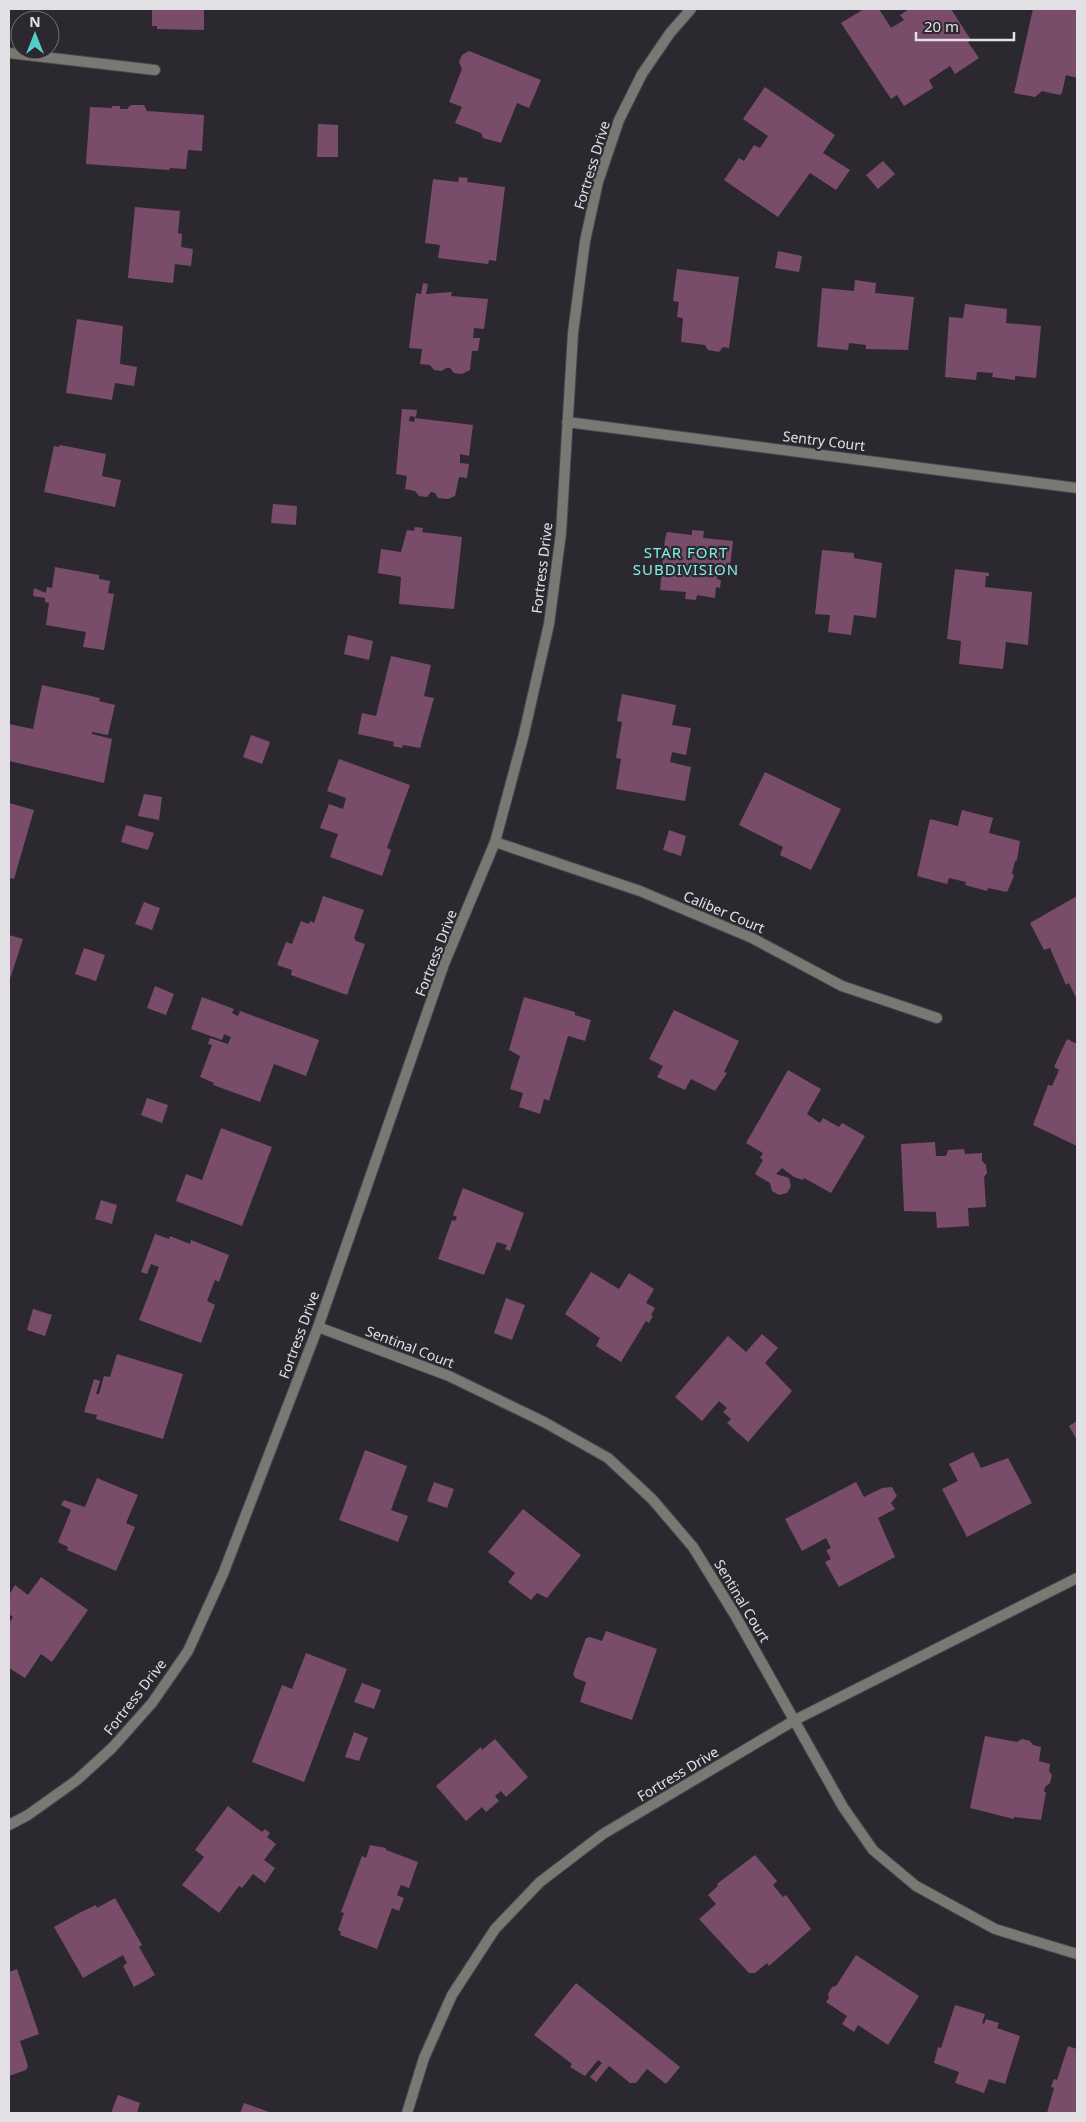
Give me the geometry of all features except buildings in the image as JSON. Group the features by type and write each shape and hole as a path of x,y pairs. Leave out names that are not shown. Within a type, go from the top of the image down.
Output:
{"street":[{"name":"Fortress Drive","path":"9,1826 28,1815 77,1780 112,1748 152,1703 188,1651 223,1574 318,1327 444,964 495,842 523,738 549,624 561,533 573,333 585,241 598,182 619,120 642,74 670,33 691,9"},
{"path":"9,53 155,70"},
{"name":"Sentry Court","path":"567,422 1077,488"},
{"name":"Caliber Court","path":"495,842 640,891 752,938 842,986 937,1018"},
{"name":"Sentinal Court","path":"318,1327 449,1376 544,1422 608,1458 652,1499 693,1546 795,1720 843,1807 873,1850 916,1886 995,1930 1077,1954"},
{"name":"Fortress Drive","path":"407,2113 424,2058 452,1995 495,1929 540,1882 603,1834 795,1720 1077,1578"}],"district":[{"name":"STAR FORT SUBDIVISION","path":"686,562"}]}
